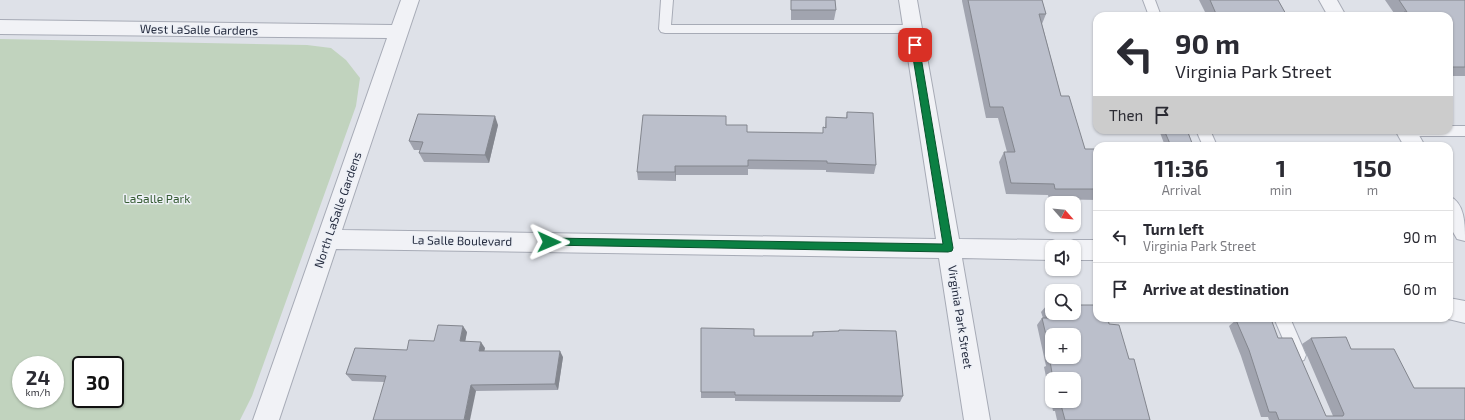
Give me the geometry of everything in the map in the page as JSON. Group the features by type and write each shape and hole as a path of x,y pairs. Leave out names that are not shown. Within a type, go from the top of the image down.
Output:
{"street":[{"name":"North LaSalle Gardens","path":"266,420 410,0"},
{"name":"Virginia Park Street","path":"908,0 977,420"},
{"path":"1328,0 1335,12"},
{"name":"West LaSalle Gardens","path":"0,27 399,32"},
{"path":"1453,212 1465,232"},
{"name":"La Salle Boulevard","path":"328,239 1045,250"},
{"path":"1081,250 1093,250"},
{"path":"1453,310 1465,312"}],"lane":[{"path":"667,0 665,29 912,29"},
{"path":"1149,0 1154,12"},
{"path":"1453,131 1465,131"},
{"path":"1284,322 1304,369"}],"green space":[{"name":"LaSalle Park","path":"0,39 307,45 331,48 346,60 360,78 356,106 252,396 240,420 0,420"}],"building":[{"path":"791,0 835,0 836,10 791,10"},
{"path":"968,0 1042,0 1046,14 1039,14 1061,96 1069,96 1085,149 1093,149 1093,189 1055,189 1054,184 1011,183 1004,152 1015,152 1003,107 990,107"},
{"path":"1210,0 1278,0 1285,12 1215,12"},
{"path":"1399,0 1465,0 1465,67 1453,67 1453,12 1407,12"},
{"path":"847,112 873,113 876,165 827,163 827,161 748,160 748,166 675,166 675,172 637,172 643,115 726,116 726,125 747,125 747,132 823,133 823,127 826,128 826,117 847,118"},
{"path":"418,114 495,116 485,155 419,153 423,142 409,141"},
{"path":"1166,134 1189,134 1192,142 1169,142"},
{"path":"1081,305 1093,305 1093,322 1109,322 1109,324 1119,325 1129,359 1134,359 1150,420 1065,420 1062,408 1081,408 1081,372 1052,372 1050,364 1081,364 1081,328 1045,328 1045,331 1042,318 1045,318 1045,320 1081,320"},
{"path":"1237,322 1272,322 1278,338 1292,338 1326,416 1343,416 1344,414 1311,338 1346,337 1351,349 1394,349 1414,388 1465,388 1465,420 1279,420 1276,412 1269,412 1249,350"},
{"path":"438,325 463,326 460,341 481,342 479,351 560,351 555,384 471,385 464,420 373,420 386,376 346,374 355,348 407,350 409,340 434,341"},
{"path":"701,328 754,329 754,336 813,336 813,332 839,330 896,331 903,396 735,395 735,392 701,392"}],"route":[{"path":"549,242 948,248 915,45"}]}
